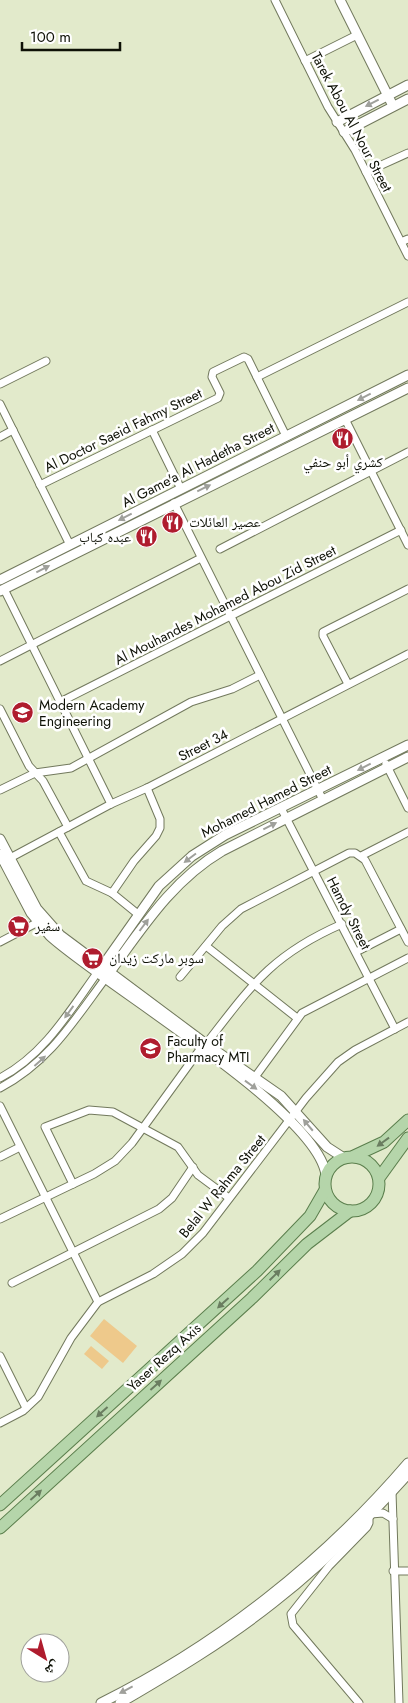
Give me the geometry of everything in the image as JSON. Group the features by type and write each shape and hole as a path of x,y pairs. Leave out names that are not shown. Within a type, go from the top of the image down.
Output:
{"main road":[{"path":"349,1157 363,1159 372,1165 379,1178 379,1188 373,1202 360,1210 340,1209 332,1203 325,1190 326,1175 335,1162 384,1142 408,1120"},
{"path":"379,1178 395,1153 408,1138"},
{"name":"Yaser Rezq Axis","path":"0,1505 258,1271 310,1216 325,1190"},
{"name":"Yaser Rezq Axis","path":"0,1528 252,1298 307,1244 350,1211"}],"street":[{"name":"Tarek Abou Al Nour Street","path":"275,0 336,122 344,132 404,240 408,256"},
{"path":"340,0 393,106"},
{"path":"305,61 357,35"},
{"path":"336,122 408,85"},
{"path":"344,132 408,99"},
{"path":"366,172 408,153"},
{"path":"286,436 257,377 408,302"},
{"name":"Al Doctor Saeid Fahmy Street","path":"40,485 219,397 220,392 212,377 214,371 245,357 257,377"},
{"path":"0,384 46,361"},
{"name":"Al Game'a Al Hadetha Street","path":"0,580 408,375"},
{"name":"Al Game'a Al Hadetha Street","path":"2,590 174,503 345,419 407,391"},
{"path":"0,404 70,545"},
{"path":"345,419 408,545"},
{"path":"0,437 13,430"},
{"path":"152,430 181,489"},
{"path":"265,446 270,456"},
{"path":"220,549 408,452"},
{"path":"174,503 323,800"},
{"name":"Al Mouhandes Mohamed Abou Zid Street","path":"60,702 401,530"},
{"path":"0,661 201,558"},
{"path":"20,570 24,579"},
{"path":"348,684 323,632 408,589"},
{"path":"2,590 111,804"},
{"name":"Street 34","path":"3,858 147,788 408,654"},
{"path":"0,790 35,773 66,770 191,702 237,687 260,675"},
{"path":"0,709 35,773 43,781 68,827"},
{"name":"Mohamed Hamed Street","path":"104,973 139,915 160,886 192,856 225,835 408,745"},
{"name":"Mohamed Hamed Street","path":"104,973 168,894 184,878 217,854 408,757"},
{"path":"382,758 408,808"},
{"path":"112,893 134,861 156,836 160,828 160,819 147,788"},
{"name":"Hamdy Street","path":"281,808 395,1029"},
{"path":"59,832 83,877 90,884 112,893 139,915"},
{"path":"180,977 222,926 241,909 349,853 362,856 408,832"},
{"path":"0,839 3,858 41,921 57,942 104,973 203,1046 260,1091 318,1151 326,1175"},
{"path":"362,856 408,942"},
{"path":"0,942 41,921"},
{"path":"0,1219 94,1174 115,1161 254,982 293,949 342,924"},
{"path":"356,952 401,928"},
{"path":"206,946 254,982 297,1018"},
{"path":"255,1077 297,1018 308,1009 408,958"},
{"path":"0,1078 27,1061 47,1042 104,973"},
{"path":"0,1088 33,1068 54,1047 104,973"},
{"name":"Belal W Rahma Street","path":"0,1423 26,1408 38,1397 71,1338 98,1302 153,1274 182,1254 203,1233 296,1111 338,1062 355,1050 408,1022"},
{"path":"47,1042 54,1047"},
{"path":"203,1046 255,1077 281,1096 327,1147 349,1157"},
{"path":"0,1106 98,1302"},
{"path":"73,1184 45,1130 46,1125 89,1110 98,1109 113,1112 178,1147 202,1179 230,1198"},
{"path":"0,1158 20,1147"},
{"path":"12,1283 164,1206 176,1194 192,1167"},
{"path":"0,1356 26,1408"},
{"path":"101,1703 184,1656 260,1603 339,1536 408,1463"},
{"path":"359,1703 291,1620 293,1609 326,1563 408,1474"},
{"path":"392,1492 393,1571 399,1703"},
{"path":"370,1515 383,1513 393,1519"},
{"path":"120,1703 177,1670 256,1616 326,1563"},
{"path":"393,1571 408,1571"}],"shaded area":[{"path":"104,1319 137,1346 123,1363 90,1336"},
{"path":"91,1346 109,1361 102,1369 84,1354"}],"place":[{"name":"كشري أبو حنفي","path":"343,439"},
{"name":"عصير العائلات","path":"173,522"},
{"name":"عبده كباب","path":"147,537"},
{"name":"Modern Academy Engineering","path":"23,713"},
{"name":"سفير","path":"19,926"},
{"name":"سوبر ماركت زيدان","path":"93,958"},
{"name":"Faculty of Pharmacy MTI","path":"151,1049"}]}
